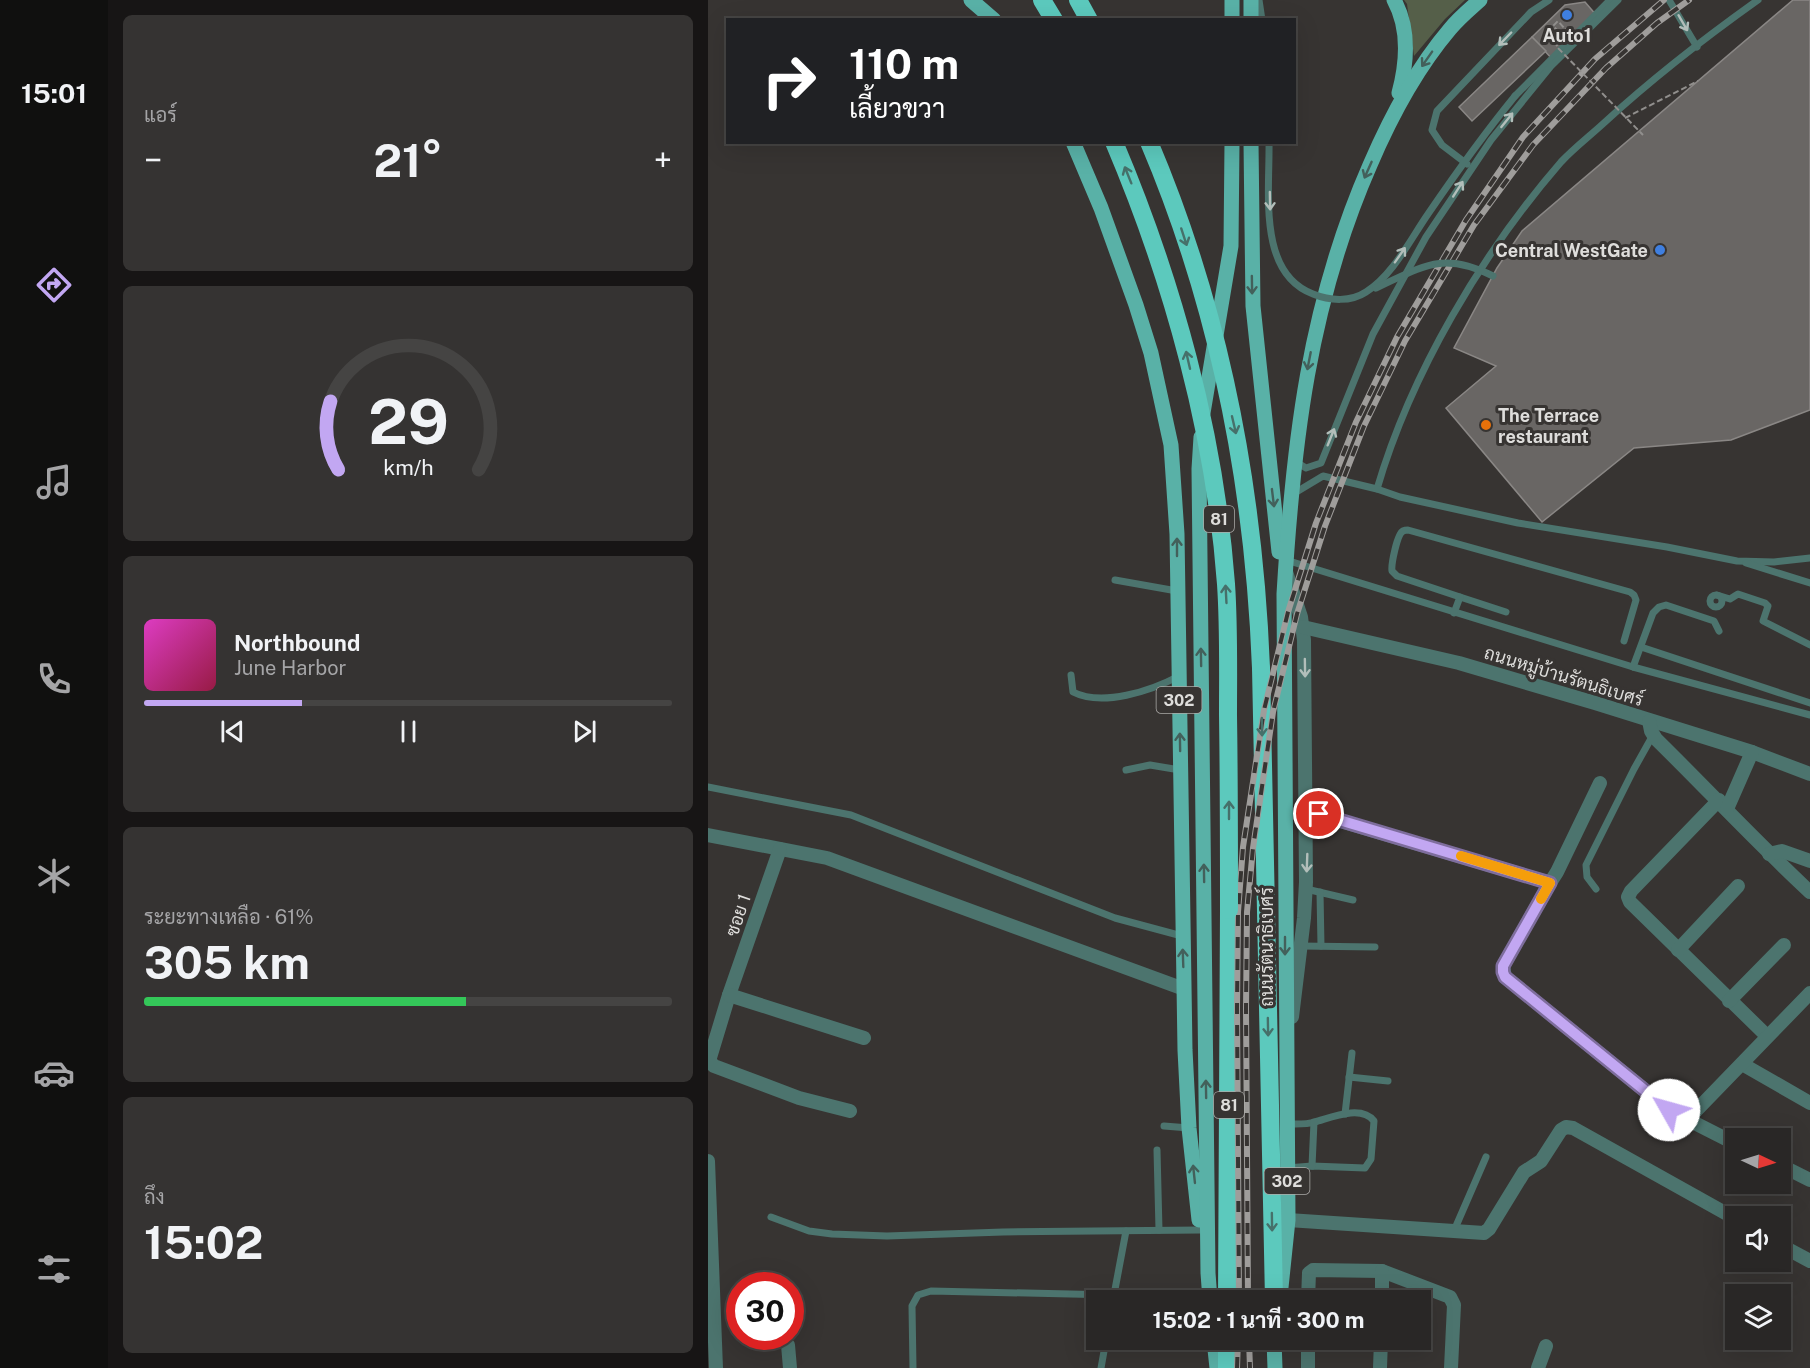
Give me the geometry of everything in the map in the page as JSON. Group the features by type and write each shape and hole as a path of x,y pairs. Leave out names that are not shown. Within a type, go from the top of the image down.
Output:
{"highway":[{"path":"1044,0 1053,18"},
{"path":"1078,0 1088,18"},
{"name":"81","path":"1115,144 1141,209 1175,312 1199,409 1214,486 1222,549 1228,621 1227,1290"},
{"name":"81","path":"1150,144 1182,230 1203,296 1236,436 1254,556 1261,668 1274,1290"},
{"path":"1227,1350 1227,1368"}],"main road":[{"path":"971,0 992,18"},
{"path":"1041,18 1044,0"},
{"path":"1232,0 1232,18"},
{"path":"1251,0 1251,18"},
{"path":"1392,117 1404,76 1406,53 1404,30 1394,0"},
{"path":"1284,594 1293,460 1306,378 1325,293 1360,186 1410,84 1451,27 1480,0"},
{"name":"302","path":"1074,144 1101,208 1151,353 1171,445 1175,488 1182,936 1189,1128 1209,1290"},
{"path":"1208,1273 1199,469 1203,412 1231,246 1232,144"},
{"name":"302","path":"1251,144 1253,306 1284,594"},
{"name":"ถนนรัตนาธิเบศร์","path":"1281,1290 1288,1220 1284,594"},
{"path":"1215,1350 1216,1368"},
{"path":"1274,1350 1275,1368"}],"street":[{"path":"1285,565 1303,627 1307,811 1306,889 1286,1061"},
{"name":"ถนนหมู่บ้านรัตนธิเบศร์","path":"1303,627 1459,663 1752,752 1810,774"},
{"path":"1649,721 1653,735 1768,854 1810,892"},
{"path":"1752,752 1723,805 1631,891 1628,897 1630,902 1767,1036"},
{"path":"1600,783 1557,872 1503,966 1503,972 1505,977 1669,1110 1725,1138"},
{"path":"1307,811 1550,883"},
{"path":"708,835 827,858 1184,989"},
{"name":"ซอย 1","path":"709,1061 729,995 780,849"},
{"path":"1768,854 1782,851 1810,861"},
{"path":"1678,950 1738,886"},
{"path":"1729,1001 1784,945"},
{"path":"1688,1120 1810,993"},
{"path":"729,995 864,1038"},
{"path":"709,1061 714,1066 799,1098 850,1111"},
{"path":"1742,1064 1810,1102"},
{"path":"1288,1220 1453,1233 1484,1233 1489,1229 1524,1172 1541,1161 1561,1130 1566,1127 1573,1128 1725,1213"},
{"path":"708,1161 710,1287 716,1368"},
{"path":"1791,1170 1810,1180"},
{"path":"1791,1251 1810,1261"},
{"path":"1308,1290 1309,1273 1313,1270 1382,1271 1450,1297 1453,1300 1451,1368"},
{"path":"1382,1271 1382,1290"},
{"path":"1538,1368 1546,1346"},
{"path":"789,1350 789,1368"},
{"path":"1308,1350 1308,1368"},
{"path":"1380,1368 1381,1350"}],"lane":[{"path":"1259,0 1262,18"},
{"path":"1472,167 1442,145 1432,130 1437,111 1531,12 1549,0"},
{"path":"1366,293 1391,267 1480,139 1515,96 1610,0"},
{"path":"1293,460 1306,468 1321,463 1373,334 1426,237 1486,146 1551,66 1618,0"},
{"path":"1669,0 1697,47"},
{"path":"1377,489 1388,451 1420,376 1464,294 1517,217 1563,161 1632,98 1758,0"},
{"path":"1269,144 1272,241 1277,258 1284,270 1291,281 1302,289 1326,298 1345,299 1366,293 1428,264 1458,263 1493,276"},
{"path":"1290,495 1323,476 1400,497 1518,523 1667,547 1737,561 1810,583"},
{"path":"1506,612 1394,574 1391,565 1403,531 1408,530 1629,592 1636,600 1624,641"},
{"path":"1737,561 1774,562 1810,558"},
{"path":"1285,565 1634,667 1810,715"},
{"path":"1115,580 1177,591"},
{"path":"1701,617 1713,595 1730,599 1738,594 1765,603 1768,609 1764,621 1810,645"},
{"path":"1709,600 1711,606 1719,607 1722,599 1717,595"},
{"path":"1454,614 1460,597"},
{"path":"1474,619 1479,603"},
{"path":"1634,667 1653,613 1659,607 1666,605 1714,621 1719,631"},
{"path":"1641,647 1810,703"},
{"path":"1071,675 1073,692 1079,695 1112,697 1147,691 1179,676"},
{"path":"1596,889 1587,877 1586,865 1653,735"},
{"path":"1126,770 1150,765 1180,770"},
{"path":"708,787 851,815 1115,918 1182,936"},
{"path":"1306,889 1353,900"},
{"path":"1320,892 1321,946"},
{"path":"1301,946 1375,946"},
{"path":"1345,1114 1352,1053"},
{"path":"1349,1077 1388,1081"},
{"path":"1286,1124 1314,1122 1329,1116 1345,1114 1364,1114 1370,1116 1374,1121 1371,1159 1368,1166 1361,1169 1312,1166 1287,1168"},
{"path":"1312,1166 1314,1122"},
{"path":"1164,1126 1189,1128"},
{"path":"1157,1150 1159,1230"},
{"path":"1453,1233 1486,1157"},
{"path":"771,1217 809,1231 887,1236 1200,1230"},
{"path":"1115,1290 1126,1231"},
{"path":"913,1368 912,1305 918,1295 931,1291 1086,1297"},
{"path":"1101,1368 1104,1350"}],"path":[{"path":"1559,32 1553,27 1558,21 1569,33 1556,46 1643,135"},
{"path":"1625,118 1698,81"}],"green space":[{"path":"1404,0 1465,0 1445,19 1414,56 1407,4"}],"building":[{"name":"Central WestGate","path":"1793,0 1810,0 1810,410 1731,440 1634,448 1542,522 1446,408 1496,366 1454,348 1497,268 1522,231"},
{"path":"1585,2 1597,16 1553,60 1532,37 1565,5"},
{"path":"1532,37 1546,51 1472,121 1459,107"}],"railway":[{"path":"1239,1290 1237,1008 1238,912 1243,847 1264,710 1288,612 1316,523 1356,422 1397,337 1466,220 1523,137 1595,59 1664,0"},
{"path":"1248,1290 1247,912 1253,848 1273,712 1297,614 1325,526 1364,426 1405,341 1474,225 1533,145 1606,68 1657,23 1689,0"},
{"path":"1237,1368 1238,1350"},
{"path":"1249,1350 1250,1368"}],"slow traffic":[{"path":"1461,856 1550,883 1541,899"}],"place":[{"name":"Auto1","path":"1567,15"},
{"name":"Central WestGate","path":"1660,250"},
{"name":"The Terrace restaurant","path":"1486,425"}],"route":[{"path":"1319,814 1550,883 1503,966 1505,977 1669,1110"}]}
